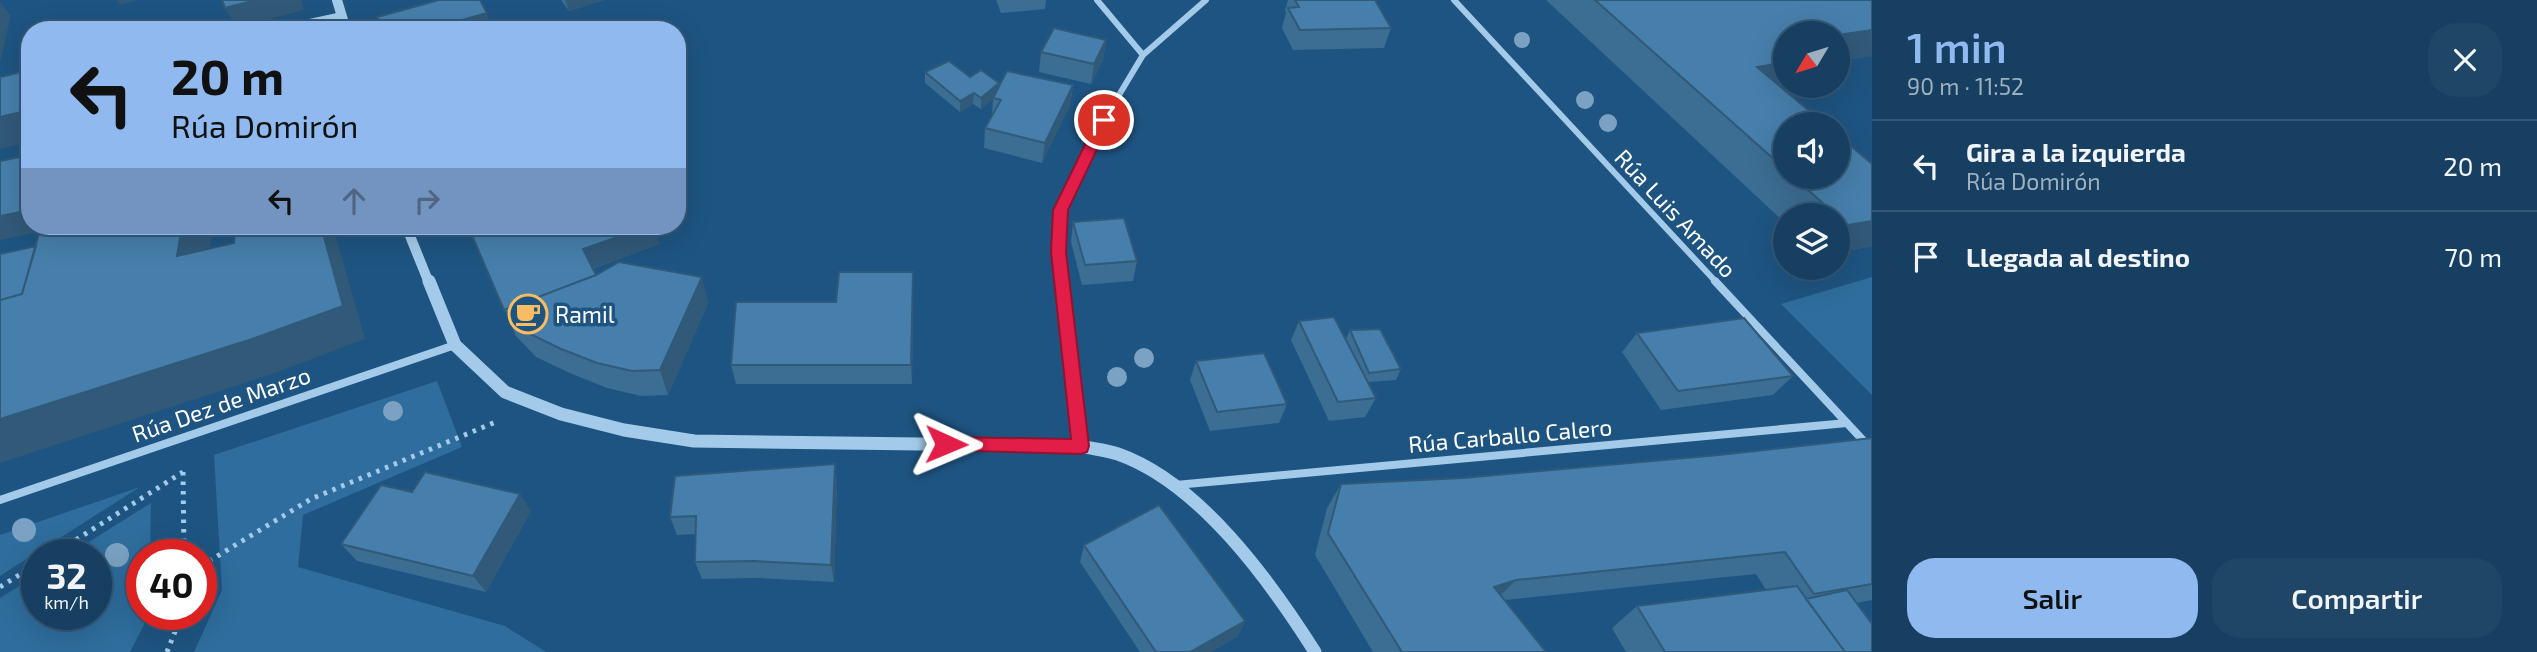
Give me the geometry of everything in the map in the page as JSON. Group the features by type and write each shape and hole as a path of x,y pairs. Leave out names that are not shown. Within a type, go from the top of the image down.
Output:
{"street":[{"path":"337,0 344,21"},
{"path":"1097,0 1143,55"},
{"path":"1081,446 1058,252 1061,210 1104,120 1143,55 1206,0"},
{"name":"Rúa Luis Amado","path":"1454,0 1872,450"},
{"path":"314,21 342,15"},
{"path":"410,235 455,345 505,393 536,405 624,430 694,441 1081,446 1122,455 1176,485 1216,524 1292,613 1315,652"},
{"name":"Rúa Dez de Marzo","path":"0,500 455,345"},
{"name":"Rúa Carballo Calero","path":"1176,485 1847,423"}],"path":[{"path":"217,556 311,499 536,405"},
{"path":"184,437 184,539"},
{"path":"77,539 183,472"},
{"path":"0,587 21,574"},
{"path":"167,652 176,630"}],"shaded area":[{"path":"1872,277 1872,395 1781,304"},
{"path":"437,381 462,447 303,515 298,567 505,626 546,652 194,652 204,630 217,630 217,601 222,590 214,455"},
{"path":"140,487 58,539 21,539 21,563 0,576 0,535"},
{"path":"151,503 150,539 126,539 126,630 141,630 130,652 0,652 0,598 21,585 21,630 112,630 112,539 94,539"}],"building":[{"path":"222,0 256,0 225,8"},
{"path":"439,0 480,0 487,13 458,21 379,21 377,17"},
{"path":"1295,0 1375,0 1391,28 1300,30 1288,8 1299,7"},
{"path":"1595,0 1872,0 1872,30 1850,33 1850,21 1773,21 1773,64 1757,67 1773,80 1773,98 1794,98 1811,112 1773,112 1773,158"},
{"path":"1054,28 1106,40 1094,64 1041,52"},
{"path":"949,61 970,77 981,70 999,83 981,98 974,93 960,101 925,72"},
{"path":"1007,71 1073,85 1045,143 985,128 1001,100 993,98"},
{"path":"21,72 21,112 0,117 0,77"},
{"path":"1850,145 1872,164 1872,221 1850,225 1850,203 1823,203 1807,189 1850,189"},
{"path":"21,157 21,212 0,216 0,161"},
{"path":"1124,218 1137,261 1085,265 1073,222"},
{"path":"38,235 180,235 177,256 234,243 234,235 323,235 343,306 249,340 0,419 0,300 22,294"},
{"path":"472,235 623,235 583,249 596,275 504,310"},
{"path":"36,246 22,294 0,300 0,254"},
{"path":"619,262 702,277 660,370 632,371 597,363 524,331 504,310 596,275"},
{"path":"839,272 913,272 911,365 731,365 736,302 836,302"},
{"path":"1334,317 1376,398 1338,402 1299,321"},
{"path":"1744,318 1793,376 1678,391 1637,333"},
{"path":"1380,329 1401,369 1369,373 1350,330"},
{"path":"1264,353 1287,404 1217,412 1196,361"},
{"path":"1872,438 1872,584 1814,594 1785,552 1516,580 1494,587 1546,652 1402,652 1328,533 1341,484 1463,478"},
{"path":"835,464 831,565 753,561 695,562 696,516 670,517 675,476"},
{"path":"425,472 520,494 473,576 341,544 381,485 412,492"},
{"path":"1159,505 1245,621 1190,652 1156,652 1084,545"},
{"path":"1797,586 1845,652 1665,652 1637,606"},
{"path":"1847,590 1872,624 1872,652 1845,652 1806,599"}],"place":[{"name":"Ramil","path":"528,314"}],"route":[{"path":"946,444 1081,446 1058,252 1061,210 1104,120"}]}
